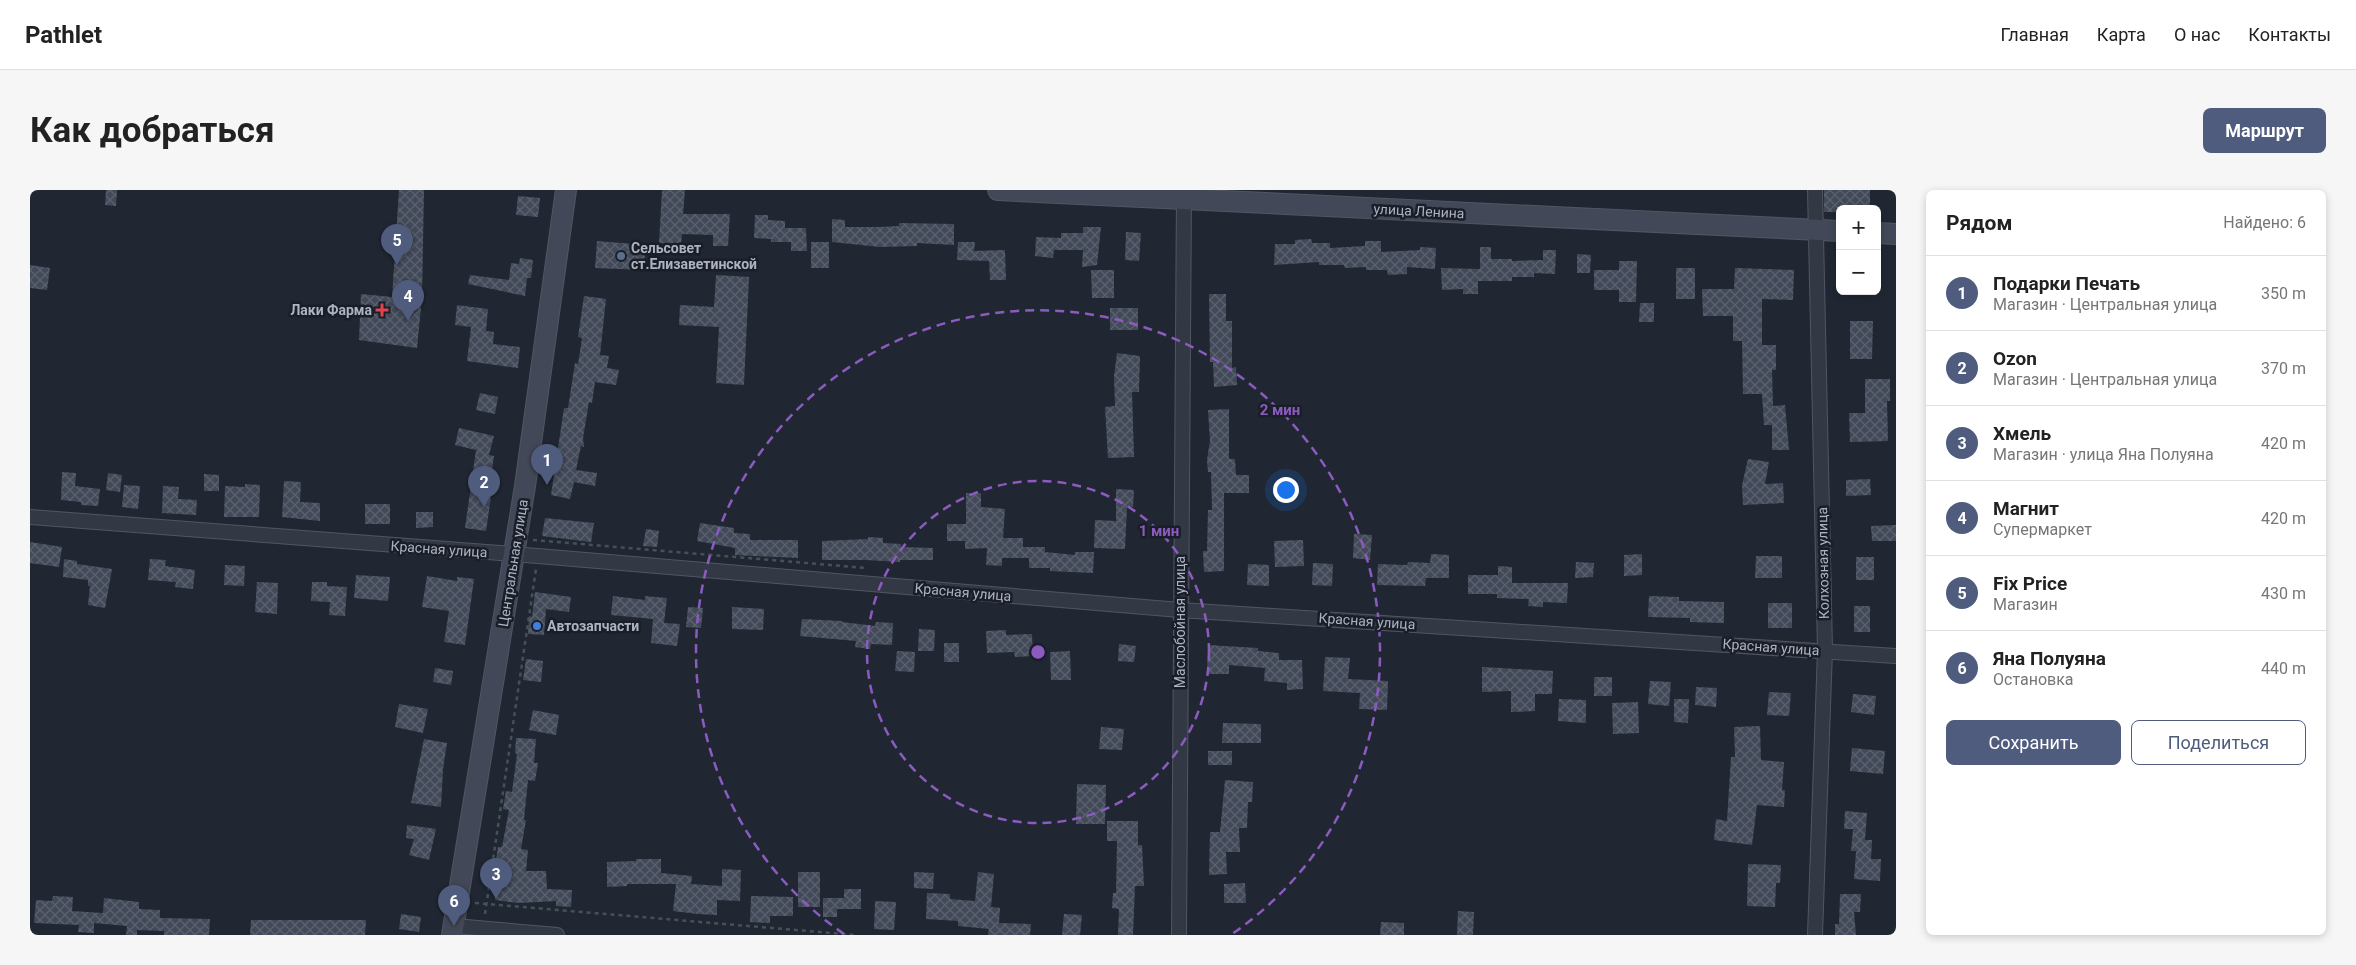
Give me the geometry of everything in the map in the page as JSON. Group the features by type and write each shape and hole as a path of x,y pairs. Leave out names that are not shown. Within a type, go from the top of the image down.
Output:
{"street":[{"name":"Центральная улица","path":"453,930 522,544 566,190"},
{"name":"улица Ленина","path":"998,190 1184,194 1836,232"},
{"name":"Колхозная улица","path":"1815,190 1825,650 1815,935"},
{"name":"Маслобойная улица","path":"1179,935 1184,194"},
{"path":"1881,233 1896,234"},
{"name":"Красная улица","path":"30,517 522,544 538,556 1180,610 1896,656"},
{"path":"453,930 557,935"}],"path":[{"path":"481,930 488,903 538,556 522,544"},
{"path":"522,544 873,569"},
{"path":"458,902 855,935"}],"building":[{"path":"106,190 117,190 116,206 105,205"},
{"path":"399,190 424,190 422,298 417,348 359,340 361,294 392,297"},
{"path":"662,190 685,190 683,214 730,214 728,246 713,246 713,235 682,234 681,244 659,243"},
{"path":"1824,190 1870,190 1870,205 1836,205 1836,212 1824,212"},
{"path":"518,196 540,198 538,217 516,215"},
{"path":"755,215 768,215 768,220 785,221 785,228 806,228 807,251 791,251 791,242 771,242 771,239 754,238"},
{"path":"832,219 845,220 845,227 899,226 899,223 954,224 954,245 917,243 917,246 880,247 832,242"},
{"path":"1083,227 1101,227 1097,265 1082,267 1083,250 1054,250 1053,258 1035,256 1036,237 1061,238 1061,233 1083,233"},
{"path":"1126,232 1141,233 1139,261 1125,260"},
{"path":"1311,239 1312,243 1330,243 1330,248 1365,246 1365,241 1381,241 1381,252 1420,250 1420,247 1436,248 1435,269 1407,267 1407,274 1388,275 1387,270 1366,270 1366,267 1345,268 1344,265 1319,265 1319,262 1274,265 1275,244 1295,244 1295,240"},
{"name":"Сельсовет ст.Елизаветинской","path":"597,241 646,245 644,270 595,268"},
{"path":"811,242 829,242 829,268 811,268"},
{"path":"958,242 975,242 974,251 1005,250 1006,280 990,280 989,261 957,260"},
{"path":"1480,247 1491,247 1491,259 1512,259 1512,261 1543,260 1543,250 1556,250 1555,274 1534,273 1534,277 1512,277 1512,281 1478,281 1478,294 1463,294 1463,289 1442,290 1441,268 1480,269"},
{"path":"1577,254 1591,255 1590,273 1577,273"},
{"path":"520,258 533,260 531,278 527,278 525,296 468,284 470,275 509,280 511,263 519,264"},
{"path":"1619,261 1637,261 1636,302 1619,302 1619,290 1594,290 1594,270 1619,270"},
{"path":"30,265 50,268 47,290 30,288"},
{"path":"1676,268 1695,268 1695,299 1676,299"},
{"path":"1735,268 1794,270 1793,300 1762,299 1762,345 1776,345 1776,370 1772,370 1773,406 1785,405 1789,450 1772,450 1772,425 1764,425 1762,394 1743,394 1742,341 1733,341 1733,316 1703,316 1702,289 1734,289"},
{"path":"1091,270 1114,270 1114,298 1092,298"},
{"path":"716,275 749,277 744,385 716,383 719,327 679,325 680,305 714,307"},
{"path":"1209,294 1226,294 1226,321 1232,321 1232,368 1236,367 1237,385 1214,387 1213,362 1210,362"},
{"path":"584,296 606,299 600,355 609,356 607,368 619,370 616,385 595,382 592,403 589,402 583,438 584,447 581,446 576,470 597,473 595,486 574,482 570,499 551,495 564,408 568,408 575,363 578,364 582,338 578,337"},
{"path":"1640,303 1654,303 1654,322 1639,322"},
{"path":"457,305 488,309 486,331 494,332 493,344 520,347 518,368 467,361 471,327 455,325"},
{"path":"1110,308 1138,308 1138,330 1110,330"},
{"path":"1850,321 1873,321 1872,359 1850,359"},
{"path":"1117,353 1140,356 1139,392 1132,392 1134,457 1108,458 1105,407 1115,406 1114,376"},
{"path":"1865,379 1890,379 1890,401 1887,401 1888,441 1850,442 1849,413 1865,413"},
{"path":"480,393 498,397 495,414 476,410"},
{"path":"1229,409 1229,459 1235,459 1236,475 1249,475 1249,493 1224,493 1224,571 1204,572 1203,551 1207,551 1208,510 1212,510 1211,472 1208,472 1207,460 1210,441 1208,410"},
{"path":"459,428 494,436 489,455 494,456 491,476 494,476 486,531 465,528 476,450 455,445"},
{"path":"1748,459 1769,462 1765,484 1783,483 1784,503 1743,505 1742,485"},
{"path":"62,472 76,473 75,486 100,489 98,506 81,505 81,502 61,500"},
{"path":"108,473 122,475 120,492 106,490"},
{"path":"204,474 219,475 219,491 204,491"},
{"path":"1870,479 1871,495 1846,496 1846,480"},
{"path":"284,481 301,482 300,502 320,503 320,521 282,517"},
{"path":"245,484 260,485 259,517 224,517 225,486 245,487"},
{"path":"124,485 140,486 138,509 122,507"},
{"path":"163,486 179,487 178,499 197,500 196,515 162,513"},
{"path":"1116,489 1134,490 1133,507 1127,507 1125,549 1094,548 1095,520 1116,521"},
{"path":"966,493 981,493 981,507 1005,509 1003,538 1023,538 1023,547 1045,547 1045,552 1075,555 1075,552 1094,552 1093,573 1050,571 1050,568 1029,568 1029,558 1002,558 1002,566 986,565 987,548 965,549 965,541 947,541 947,524 966,524"},
{"path":"365,504 390,504 390,524 365,524"},
{"path":"416,512 433,512 433,527 416,528"},
{"path":"545,518 594,523 591,542 542,536"},
{"path":"700,523 734,528 734,533 750,534 750,540 798,540 798,558 735,555 735,548 697,541"},
{"path":"1896,525 1896,541 1872,541 1871,526"},
{"path":"646,529 659,531 657,547 643,546"},
{"path":"1354,534 1372,535 1370,560 1353,558"},
{"path":"868,537 883,538 883,543 901,544 901,547 933,548 933,560 900,560 900,562 822,560 822,541 868,539"},
{"path":"1303,540 1304,566 1275,567 1274,541"},
{"path":"30,542 62,547 59,567 30,563"},
{"path":"1431,554 1449,555 1449,578 1426,578 1425,586 1377,585 1378,564 1407,565 1408,562 1430,563"},
{"path":"1642,554 1642,575 1624,576 1624,555"},
{"path":"1756,556 1782,556 1782,578 1755,578"},
{"path":"1856,557 1874,557 1874,580 1856,580"},
{"path":"64,559 77,561 77,564 112,569 105,608 88,605 90,586 88,586 88,580 63,577"},
{"path":"150,559 166,560 165,566 195,570 193,589 175,587 176,582 148,580"},
{"path":"1576,562 1594,563 1593,577 1575,578"},
{"path":"1313,563 1333,564 1332,586 1312,585"},
{"path":"1248,564 1269,565 1269,586 1247,585"},
{"path":"225,565 245,566 244,586 224,585"},
{"path":"1498,566 1512,567 1512,583 1568,583 1567,603 1543,602 1543,607 1528,606 1529,599 1497,598 1497,594 1468,594 1468,575 1498,575"},
{"path":"356,575 390,577 388,601 354,598"},
{"path":"427,576 457,581 457,577 474,579 465,645 444,642 449,611 422,607"},
{"path":"257,582 278,583 277,614 255,612"},
{"path":"312,582 327,582 327,586 347,587 345,616 329,615 330,602 311,601"},
{"path":"535,592 571,597 569,612 546,609 544,635 528,634 529,616 532,617"},
{"path":"613,596 645,600 645,596 667,598 664,623 680,624 677,646 651,643 653,619 611,615"},
{"path":"1649,596 1679,597 1679,601 1724,602 1724,623 1690,622 1690,618 1648,617"},
{"path":"1768,603 1792,603 1792,628 1768,628"},
{"path":"1854,606 1870,606 1870,632 1854,632"},
{"path":"688,607 703,608 701,628 686,627"},
{"path":"732,607 764,609 763,630 732,629"},
{"path":"802,619 842,621 875,626 876,622 893,623 892,645 871,644 870,649 855,647 856,641 800,636"},
{"path":"919,629 935,630 934,651 918,651"},
{"path":"1006,630 1006,635 1032,634 1033,656 1015,657 1014,652 987,653 986,631"},
{"path":"944,643 959,643 959,662 944,662"},
{"path":"1119,644 1136,646 1134,662 1118,661"},
{"path":"1208,645 1258,648 1258,651 1279,653 1279,660 1302,660 1303,689 1287,690 1287,683 1264,681 1265,668 1229,665 1229,674 1207,674"},
{"path":"897,651 915,652 914,672 895,671"},
{"path":"1070,651 1071,680 1051,680 1050,652"},
{"path":"1325,657 1350,658 1348,679 1388,681 1387,710 1359,709 1360,693 1323,691"},
{"path":"526,659 543,661 541,682 523,680"},
{"path":"1482,667 1553,671 1552,694 1535,694 1535,711 1511,712 1511,691 1482,692"},
{"path":"435,668 453,671 451,685 433,682"},
{"path":"1594,677 1612,677 1612,696 1594,696"},
{"path":"1650,681 1671,682 1669,706 1648,704"},
{"path":"1696,687 1717,688 1716,707 1695,705"},
{"path":"1769,692 1791,693 1789,716 1767,715"},
{"path":"1853,694 1876,696 1874,715 1851,712"},
{"path":"1559,699 1586,700 1586,723 1558,721"},
{"path":"1674,699 1689,699 1688,723 1674,722"},
{"path":"1638,702 1639,733 1613,734 1612,703"},
{"path":"399,704 428,709 423,733 395,727"},
{"path":"533,710 559,715 556,735 529,730"},
{"path":"1223,723 1261,724 1261,743 1222,743"},
{"path":"1760,726 1761,760 1784,762 1782,790 1785,790 1784,807 1757,805 1752,845 1714,840 1716,819 1727,821 1731,757 1735,757 1734,727"},
{"path":"1101,727 1124,729 1122,750 1099,749"},
{"path":"516,738 536,739 534,763 538,763 535,781 528,780 524,820 526,820 521,849 528,850 526,871 546,871 547,889 572,890 571,907 556,906 556,901 519,903 495,900 497,874 494,874 498,847 502,847 509,810 503,809 506,791 512,792 517,754 515,753"},
{"path":"424,739 447,743 443,769 441,807 411,803"},
{"path":"1852,748 1885,751 1883,774 1850,771"},
{"path":"1208,751 1232,751 1232,765 1208,765"},
{"path":"1225,780 1253,782 1252,802 1248,802 1247,828 1239,828 1240,852 1226,852 1227,874 1209,875 1210,832 1220,832"},
{"path":"1077,784 1106,785 1105,824 1076,824"},
{"path":"1845,811 1867,813 1865,840 1872,840 1871,859 1881,859 1880,881 1854,879 1856,851 1851,851 1853,829 1844,829"},
{"path":"1107,821 1138,821 1138,845 1142,845 1144,886 1135,886 1133,935 1118,935 1119,909 1112,908 1113,893 1116,893 1117,841 1107,841"},
{"path":"407,825 436,829 429,860 409,855 414,839 406,838"},
{"path":"636,859 661,859 661,873 692,876 691,884 722,886 722,869 741,870 740,901 717,900 717,915 698,914 673,911 676,884 627,884 627,886 607,887 607,862 636,861"},
{"path":"1748,864 1781,865 1780,883 1776,883 1775,907 1747,906"},
{"path":"798,872 820,872 820,907 798,907"},
{"path":"914,872 934,873 933,889 914,888"},
{"path":"978,872 994,874 991,907 1000,908 999,923 1031,924 1030,935 988,935 989,929 958,926 958,921 926,919 927,893 950,894 950,899 975,901"},
{"path":"1245,883 1246,903 1224,903 1224,884"},
{"path":"844,889 861,889 861,909 837,909 837,917 823,917 823,898 844,898"},
{"path":"1840,894 1861,894 1860,912 1854,912 1856,935 1835,935 1835,924 1839,924"},
{"path":"53,896 73,897 72,911 103,913 104,898 139,902 139,909 160,910 160,918 210,919 209,935 164,935 164,931 137,930 137,935 126,935 127,926 94,923 94,933 78,932 79,925 34,923 36,900 52,901"},
{"path":"751,896 793,897 793,916 770,916 770,923 750,922"},
{"path":"875,901 896,902 894,930 874,929"},
{"path":"1458,911 1474,912 1473,935 1457,935"},
{"path":"401,914 421,917 419,932 399,929"},
{"path":"1064,914 1082,915 1080,935 1062,935"},
{"path":"251,920 366,920 365,935 250,935"},
{"path":"1381,922 1404,923 1404,935 1380,935"}],"place":[{"name":"Сельсовет ст.Елизаветинской","path":"621,256"},
{"name":"Fix Price","path":"397,265"},
{"name":"Лаки Фарма","path":"382,310"},
{"name":"Магнит","path":"408,321"},
{"name":"Подарки Печать","path":"547,485"},
{"name":"Ozon","path":"484,507"},
{"name":"Автозапчасти","path":"537,626"},
{"name":"Хмель","path":"496,899"},
{"name":"Яна Полуяна","path":"454,926"}]}
